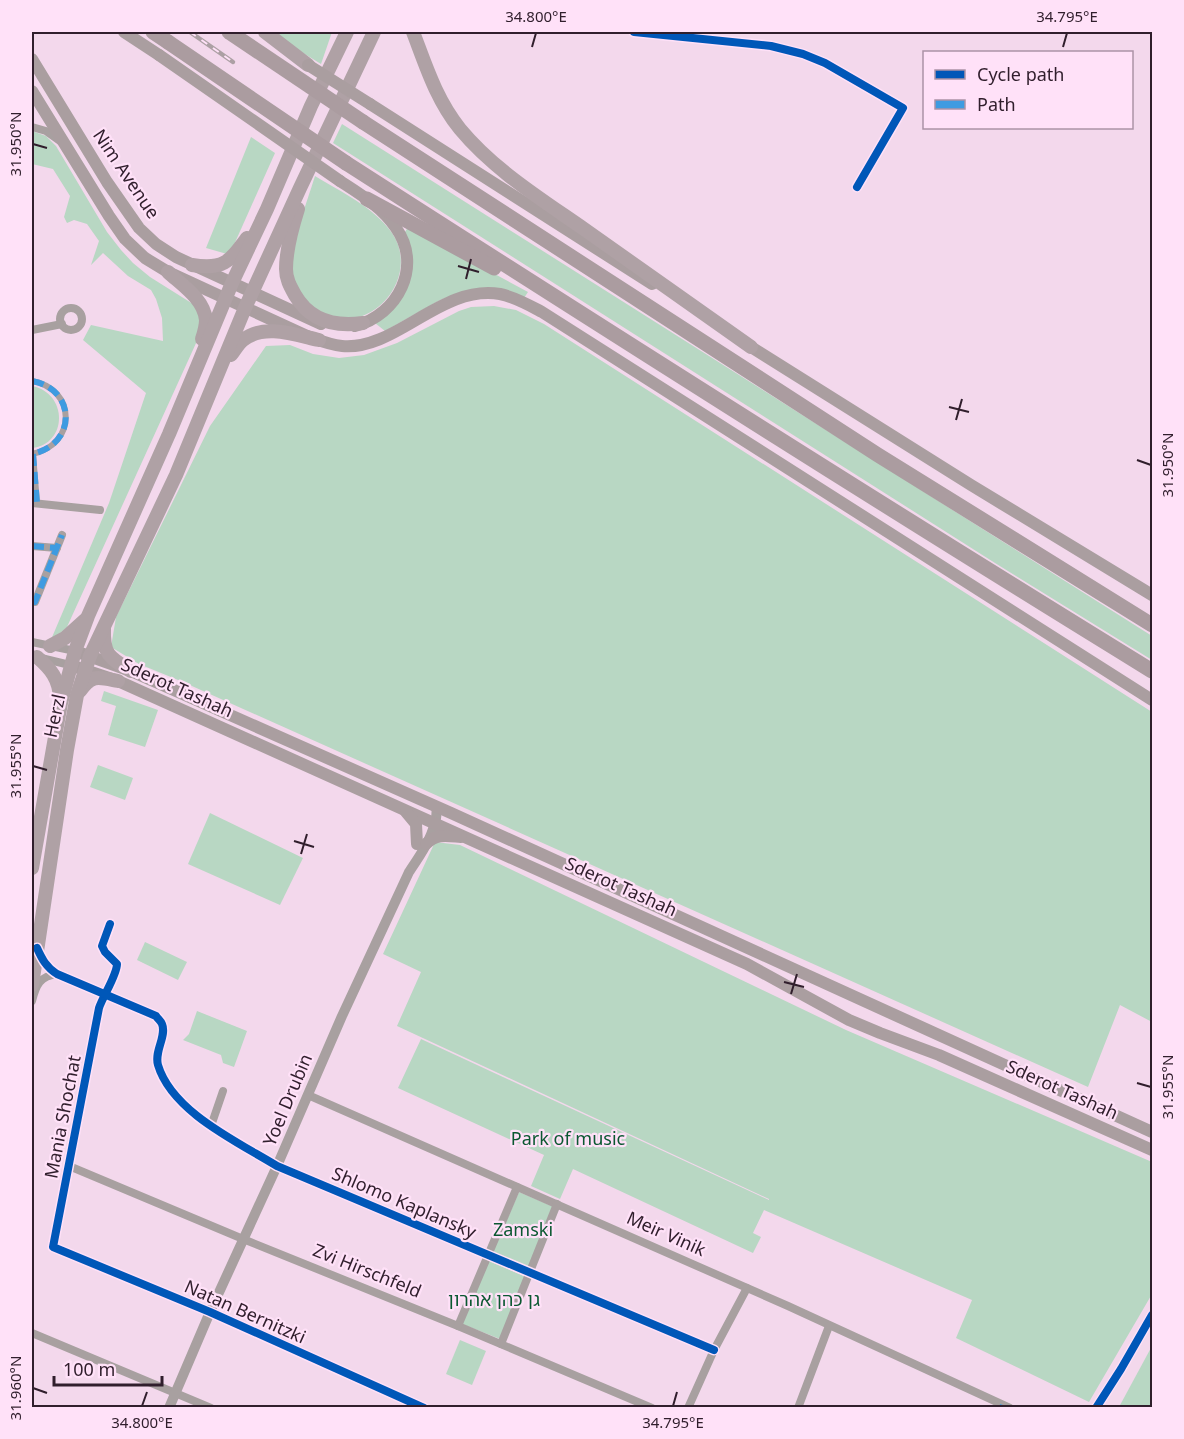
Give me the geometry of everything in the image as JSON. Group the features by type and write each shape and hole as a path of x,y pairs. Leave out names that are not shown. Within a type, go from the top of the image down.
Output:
{"highway":[{"path":"153,32 346,163 591,320 1152,671"},
{"path":"229,32 363,122 878,455 1152,625"},
{"path":"368,199 591,320"},
{"path":"1075,577 1152,619"},
{"path":"1002,579 1152,680"}],"main road":[{"path":"124,32 159,55 340,181 368,199 397,228 405,247 407,264 403,283 388,309 363,324 343,325 319,318 299,302 287,281 286,268 290,239 299,204 315,156"},
{"path":"256,32 751,347 1152,595"},
{"path":"265,32 308,65"},
{"path":"311,106 337,32"},
{"path":"187,390 311,106 347,32"},
{"path":"214,383 245,308 374,32"},
{"path":"413,32 434,89 460,129 485,154 548,204 751,347"},
{"name":"Nim Avenue","path":"32,59 107,182 139,228 163,249 192,265 320,324 331,327 363,324"},
{"name":"Nim Avenue","path":"32,91 125,239 145,258 168,272 319,340 342,346 367,342 391,333 440,306 470,295 502,294 522,302 1152,700"},
{"path":"192,265 215,266 230,259 267,209"},
{"path":"168,272 200,304 206,319 206,326 187,390"},
{"path":"214,383 230,356 249,336 267,332 282,332 319,340"},
{"name":"Herzl","path":"32,985 77,695 88,662 176,475 214,383"},
{"name":"Herzl","path":"32,868 61,703 70,665 88,616 187,390"},
{"path":"50,646 65,638 88,616"},
{"path":"104,627 105,651 111,658 131,671"},
{"name":"Sderot Tashah","path":"75,651 118,681 747,964 849,1020 939,1055 1152,1150"},
{"path":"34,656 49,667 59,685 61,703"},
{"name":"Sderot Tashah","path":"70,665 88,662 131,671 437,807 1152,1132"},
{"path":"77,695 90,679 118,681"},
{"path":"398,806 416,824 421,844 438,836 469,838"}],"street":[{"path":"634,32 771,46 803,54 825,63 903,108 857,187"},
{"path":"32,127 46,131 65,145"},
{"path":"32,330 62,324"},
{"path":"32,381 40,382 55,391 66,412 61,435 54,444 44,451 32,454 34,503 100,510"},
{"path":"32,601 35,602 62,535"},
{"path":"32,546 57,548"},
{"path":"32,642 75,651"},
{"path":"34,656 70,665"},
{"name":"Yoel Drubin","path":"169,1407 437,807"},
{"name":"Mania Shochat","path":"53,1247 99,1008 117,970 117,964 102,946 110,924"},
{"path":"37,948 48,968 104,994"},
{"path":"32,1001 41,980 46,976 57,974"},
{"name":"Shlomo Kaplansky","path":"104,994 156,1016 163,1024 156,1054 158,1064 166,1084 188,1108 211,1126 278,1166 714,1350"},
{"path":"211,1126 223,1091"},
{"name":"Meir Vinik","path":"308,1095 747,1288 1005,1407"},
{"name":"Zvi Hirschfeld","path":"69,1166 652,1407"},
{"path":"458,1326 517,1187"},
{"path":"501,1344 557,1204"},
{"name":"Natan Bernitzki","path":"53,1247 210,1312 424,1407"},
{"path":"687,1407 747,1288"},
{"path":"1096,1407 1152,1315"},
{"path":"798,1407 829,1326"},
{"path":"32,1333 211,1407"},
{"path":"1103,1407 1121,1369"}],"green space":[{"path":"272,32 332,32 321,64"},
{"path":"342,124 1152,636 1152,660 333,143"},
{"path":"32,131 46,136 56,146 107,232 121,250 150,277 193,304 201,317 197,341 67,627 50,642 109,503 146,393 83,340 91,325 163,341 162,318 151,290 128,276 103,253 91,265 99,241 87,224 74,220 67,223 64,217 70,196 53,169 32,164"},
{"path":"251,137 275,153 233,247 227,254 206,248"},
{"path":"315,176 376,215 392,233 399,249 401,265 397,281 389,296 378,307 363,316 347,319 330,317 313,307 305,299 293,280 293,253"},
{"path":"408,227 528,292 524,298 456,294 440,300 385,331 375,323 401,298 405,232"},
{"path":"494,306 516,310 544,324 1152,712 1152,1022 1120,1005 1088,1087 139,664 111,647 116,617 210,426 266,346 290,345 313,354 339,358 364,355 397,343 459,311 471,307"},
{"path":"32,386 44,391 52,398 59,418 52,438 32,448"},
{"path":"104,691 158,710 145,747 108,735 116,706 101,701"},
{"path":"98,765 133,778 125,800 90,787"},
{"path":"210,813 303,858 280,905 188,864"},
{"name":"Park of music","path":"435,842 460,845 846,1030 1152,1162 1152,1294 1089,1402 956,1338 972,1300 764,1210 753,1233 761,1237 753,1253 573,1169 560,1199 531,1186 544,1155 398,1088 421,1039 769,1200 397,1026 421,972 383,954"},
{"path":"145,942 187,962 178,980 137,960"},
{"path":"197,1011 247,1031 234,1067 223,1063 221,1055 183,1040 189,1034"},
{"name":"Zamski","path":"519,1192 554,1207 528,1269 492,1254"},
{"name":"גן כהן אהרון","path":"489,1261 526,1277 500,1339 462,1324"},
{"path":"460,1340 486,1351 472,1385 446,1374"},
{"path":"1152,1346 1152,1407 1119,1407"}],"railway":[{"path":"190,32 233,62"}],"marked path":[{"path":"32,381 47,386 57,395 64,405 66,417 64,429 57,440 47,449 32,454"},
{"path":"33,454 37,503"},
{"path":"32,601 35,602 62,535"},
{"path":"32,546 57,548"}],"cycle path":[{"path":"634,32 771,46 803,54 825,63 903,108 857,187"},
{"path":"110,924 102,946 117,964 99,1008 53,1247 210,1312 424,1408"},
{"path":"37,948 50,969 57,974 156,1016 162,1023 163,1029 157,1060 166,1082 177,1097 192,1111 244,1147 277,1166 714,1350"},
{"path":"1096,1408 1152,1315"}]}
